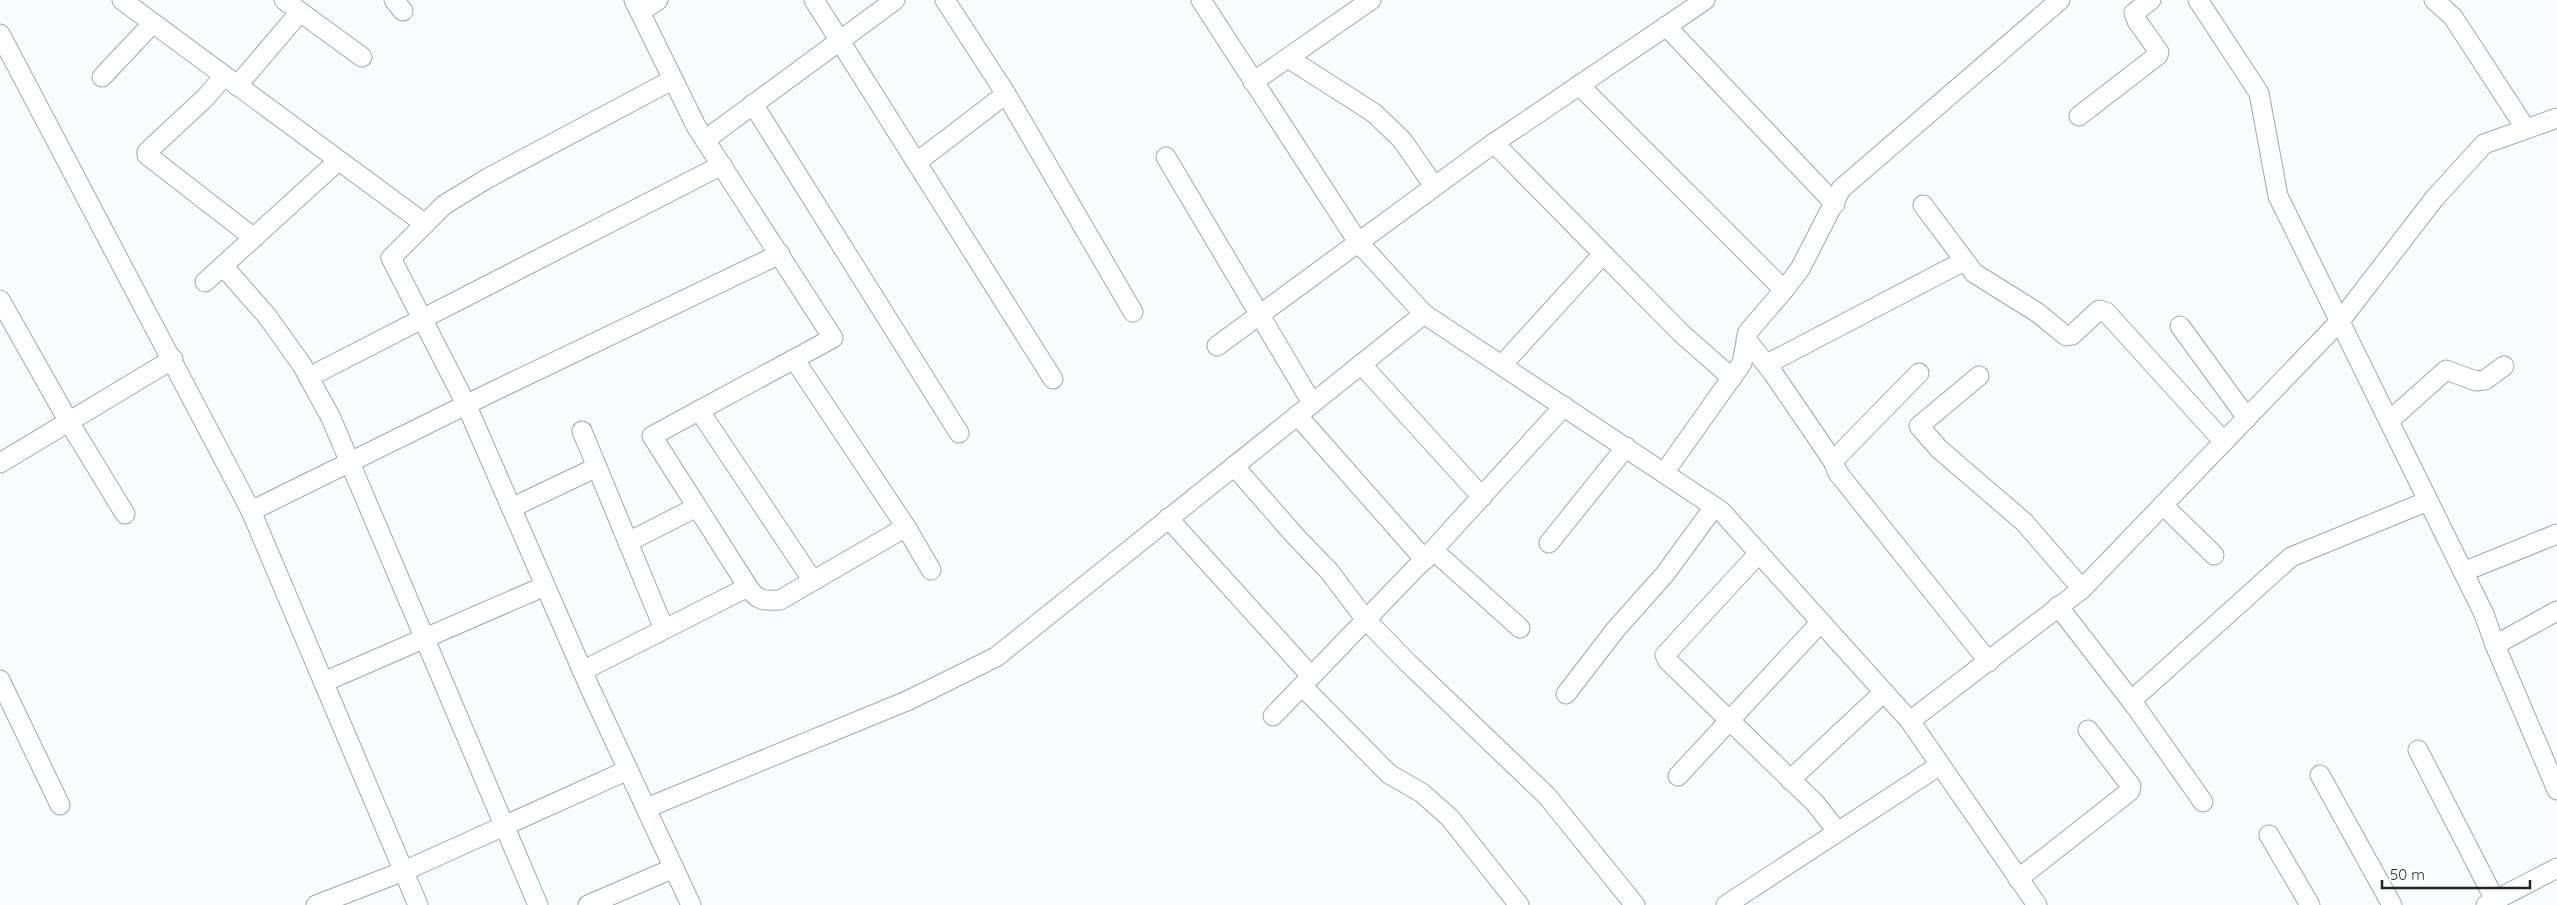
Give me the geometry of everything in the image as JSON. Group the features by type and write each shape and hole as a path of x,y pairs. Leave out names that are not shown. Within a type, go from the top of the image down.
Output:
{"street":[{"path":"123,0 425,224"},
{"path":"284,0 362,58"},
{"path":"658,0 637,6 672,80 705,140 833,338 652,436 748,587 755,597 761,601 780,600 906,527"},
{"path":"814,0 1053,379"},
{"path":"705,140 895,0"},
{"path":"945,0 1006,94 1133,312"},
{"path":"1201,0 1358,242 1424,314 1721,511 1910,720 2036,905"},
{"path":"1253,82 1371,0"},
{"path":"1217,346 1494,143 1705,0"},
{"path":"1664,473 1742,362 1748,332 1800,269 1835,204 1841,189 2060,0"},
{"path":"2079,116 2158,55 2159,52 2137,21 2134,12 2151,0"},
{"path":"2198,0 2259,93 2278,196 2484,614 2495,645 2557,790"},
{"path":"2434,0 2453,17 2526,129"},
{"path":"254,238 146,155 205,98 231,81 300,12"},
{"path":"102,77 153,23"},
{"path":"1666,26 1835,204"},
{"path":"0,34 251,511 418,905"},
{"path":"1288,58 1374,113 1402,140 1434,186"},
{"path":"672,80 488,178 444,205 391,258 466,404 582,671 691,905"},
{"path":"1579,85 1784,290"},
{"path":"917,162 1006,94"},
{"path":"753,104 959,433"},
{"path":"1910,720 1989,662 2082,589 2340,321 2434,199 2484,144 2557,118"},
{"path":"1494,143 1681,333 1732,378"},
{"path":"1166,157 1312,403"},
{"path":"204,282 338,161"},
{"path":"308,377 722,165"},
{"path":"1923,205 1964,261 1983,280 2038,313 2066,336 2072,335 2099,310 2106,312 2224,442"},
{"path":"251,511 466,404 780,254"},
{"path":"1502,365 1603,254"},
{"path":"1767,364 1964,261"},
{"path":"223,266 267,316 308,377 331,418 538,905"},
{"path":"0,300 69,422 125,514"},
{"path":"649,807 909,700 996,657 1424,314"},
{"path":"2180,326 2247,418"},
{"path":"1746,339 1767,364 1833,461 1838,473 1989,662"},
{"path":"794,359 906,527 931,570"},
{"path":"0,463 173,360"},
{"path":"1361,364 1482,497"},
{"path":"2389,421 2446,370 2476,381 2485,380 2504,366"},
{"path":"1833,461 1919,373"},
{"path":"1979,376 1919,426 1939,448 2024,522 2082,589"},
{"path":"1273,716 1429,555 1564,406"},
{"path":"699,410 813,581"},
{"path":"1297,416 1429,555 1520,628"},
{"path":"582,430 664,629"},
{"path":"1549,543 1626,447"},
{"path":"1234,466 1297,538 1329,571 1366,620 1547,796 1635,905"},
{"path":"511,508 597,467"},
{"path":"2131,701 2291,557 2428,501"},
{"path":"2163,505 2214,555"},
{"path":"628,542 697,507"},
{"path":"1566,694 1616,629 1665,574 1714,507"},
{"path":"1168,518 1389,774 1422,793 1450,818 1519,905"},
{"path":"2463,572 2557,534"},
{"path":"1759,553 1665,655 1668,661 1815,803 1837,831"},
{"path":"324,682 545,586"},
{"path":"582,671 748,587"},
{"path":"2058,606 2131,701 2204,802"},
{"path":"2495,645 2557,611"},
{"path":"1678,776 1821,622"},
{"path":"0,680 60,805"},
{"path":"1790,780 1884,692"},
{"path":"2018,879 2130,791 2131,786 2088,730"},
{"path":"2418,750 2491,903 2557,868"},
{"path":"1726,905 1940,765"},
{"path":"316,905 404,871 628,770"},
{"path":"2320,775 2392,905"},
{"path":"2269,836 2310,905"},
{"path":"588,905 674,868"}]}
